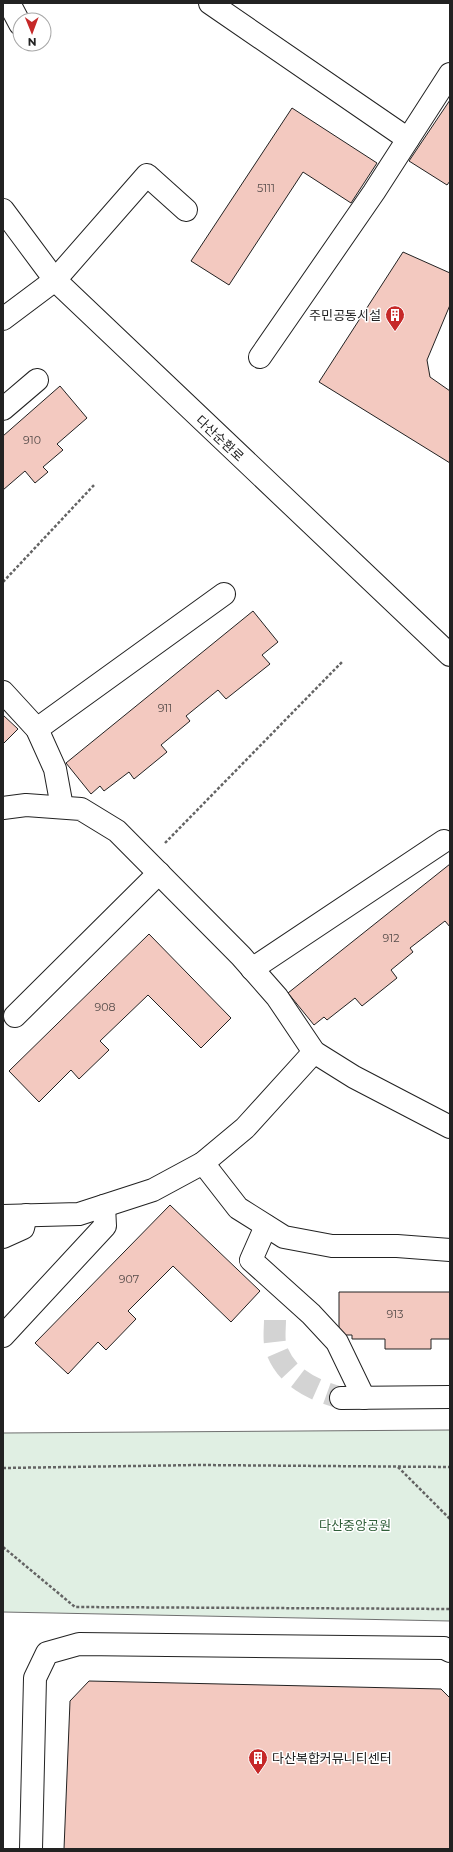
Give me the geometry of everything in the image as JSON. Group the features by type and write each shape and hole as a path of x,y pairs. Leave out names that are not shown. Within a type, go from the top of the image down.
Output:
{"street":[{"path":"9,3 14,12"},
{"path":"210,3 408,139"},
{"path":"260,357 374,192 450,74"},
{"path":"3,319 55,280 147,175 186,210"},
{"name":"다산순환로","path":"3,210 55,280 450,655"},
{"path":"3,409 36,380"},
{"path":"37,728 224,594"},
{"path":"3,692 37,728 55,769 62,808"},
{"path":"3,808 26,804 81,809 117,831 252,969 276,997 314,1052 354,1077 450,1126"},
{"path":"252,969 444,841"},
{"path":"15,1016 153,867"},
{"path":"3,1216 79,1214 153,1190 203,1163 245,1128 314,1052"},
{"path":"203,1163 238,1208 284,1237 332,1246 397,1246 450,1250"},
{"path":"3,1336 105,1226 104,1206"},
{"path":"3,1237 23,1228 26,1215"},
{"path":"266,1226 251,1260 311,1314 337,1342 364,1398"},
{"path":"341,1398 450,1397"},
{"path":"31,1849 35,1678 47,1653 79,1644 444,1648 450,1651"}],"path":[{"path":"3,582 95,484"},
{"path":"153,867 342,662"},
{"path":"3,1468 198,1466 450,1467"},
{"path":"398,1466 450,1519"},
{"path":"3,1547 75,1606 450,1610"}],"green space":[{"name":"다산중앙공원","path":"450,1430 450,1621 3,1612 3,1433"}],"building":[{"path":"450,100 450,181 447,185 409,161"},
{"path":"292,108 377,163 351,203 303,172 229,285 191,261"},
{"name":"주민공동시설","path":"403,252 450,273 450,305 427,360 430,377 450,391 450,463 319,382"},
{"path":"60,386 87,418 57,444 63,450 43,467 48,472 35,483 25,471 3,490 3,436"},
{"path":"253,611 278,642 262,655 270,664 226,699 218,690 186,716 190,721 161,745 167,752 134,779 129,772 104,791 100,786 91,794 66,763"},
{"path":"3,715 18,729 3,744"},
{"path":"450,864 450,927 445,921 410,948 413,952 391,970 397,978 362,1006 355,998 327,1020 324,1017 314,1025 288,993"},
{"path":"149,934 231,1018 201,1048 148,995 100,1041 109,1050 79,1079 71,1070 39,1102 9,1071"},
{"path":"170,1205 260,1291 231,1322 173,1266 128,1311 136,1319 106,1350 98,1342 68,1374 35,1343"},
{"path":"339,1292 450,1292 450,1339 431,1339 431,1349 385,1349 385,1339 352,1339 352,1335 339,1335"},
{"name":"다산복합커뮤니티센터","path":"89,1681 441,1689 450,1698 450,1849 64,1849 70,1701"}],"tunnel":[{"path":"275,1320 275,1340 277,1351 288,1369 295,1376 312,1387 341,1398"}],"place":[{"name":"주민공동시설","path":"395,332"},
{"name":"다산복합커뮤니티센터","path":"258,1775"}]}
